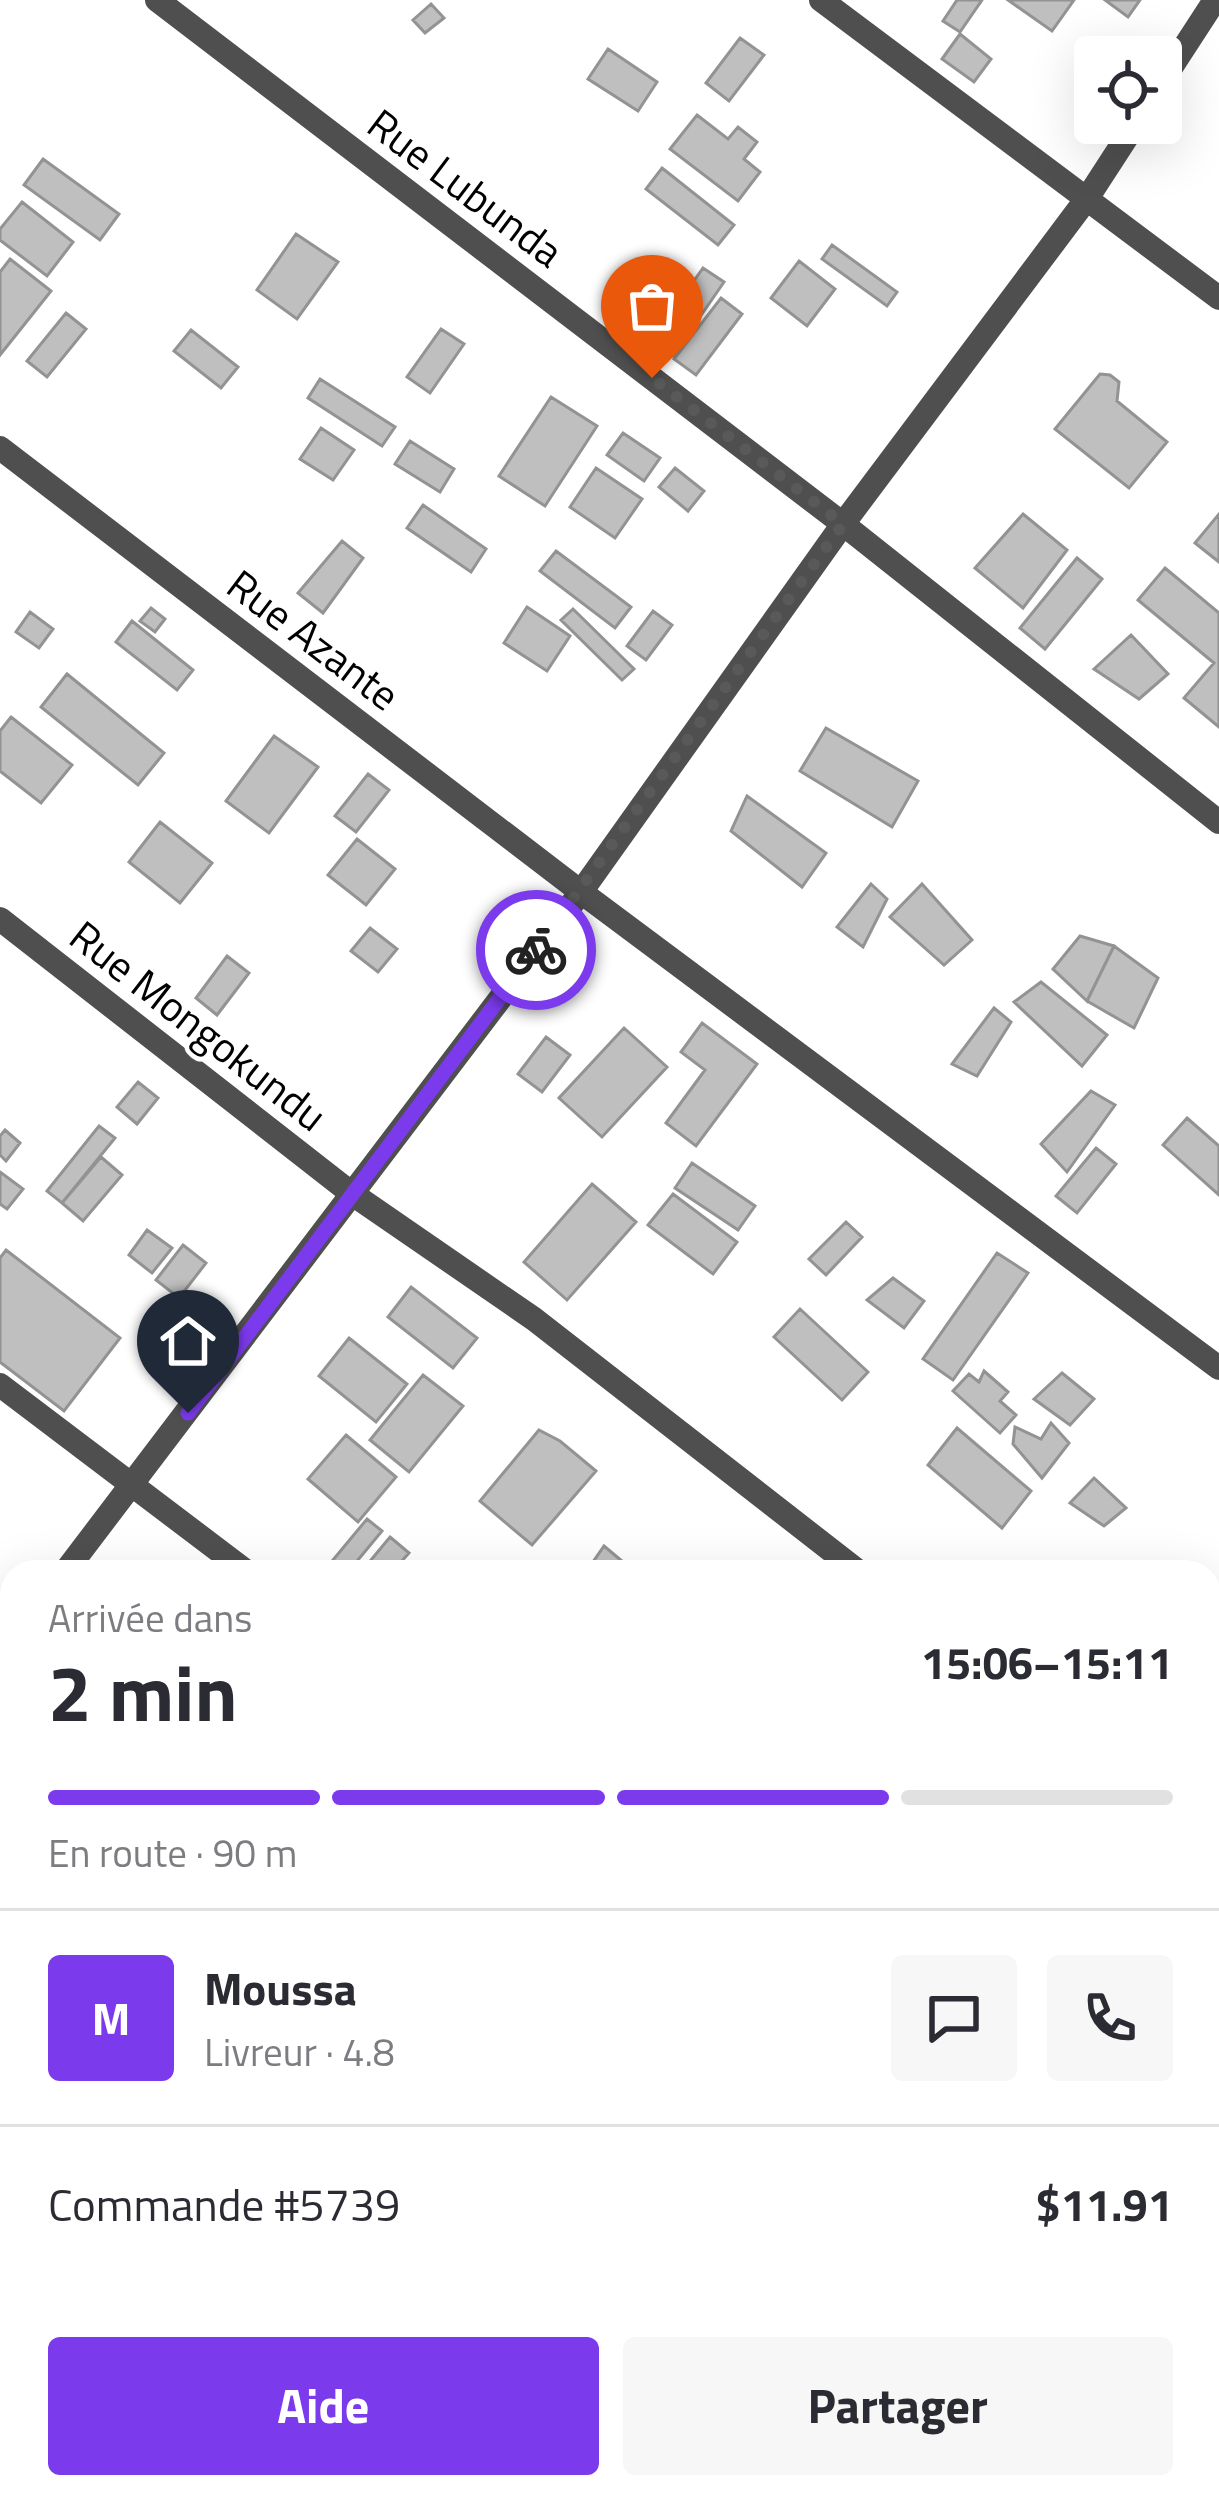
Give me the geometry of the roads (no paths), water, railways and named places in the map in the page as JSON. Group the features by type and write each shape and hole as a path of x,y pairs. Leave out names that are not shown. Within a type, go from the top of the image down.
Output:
{"street":[{"name":"Rue Lubunda","path":"157,0 843,524 1219,822"},
{"path":"820,0 1219,298"},
{"path":"1182,50 1214,0"},
{"path":"75,1560 580,892 1122,144"},
{"name":"Rue Azante","path":"0,448 580,892 1219,1368"},
{"name":"Rue Mongokundu","path":"0,919 351,1193 534,1319 844,1560"},
{"path":"0,1385 232,1560"}]}
